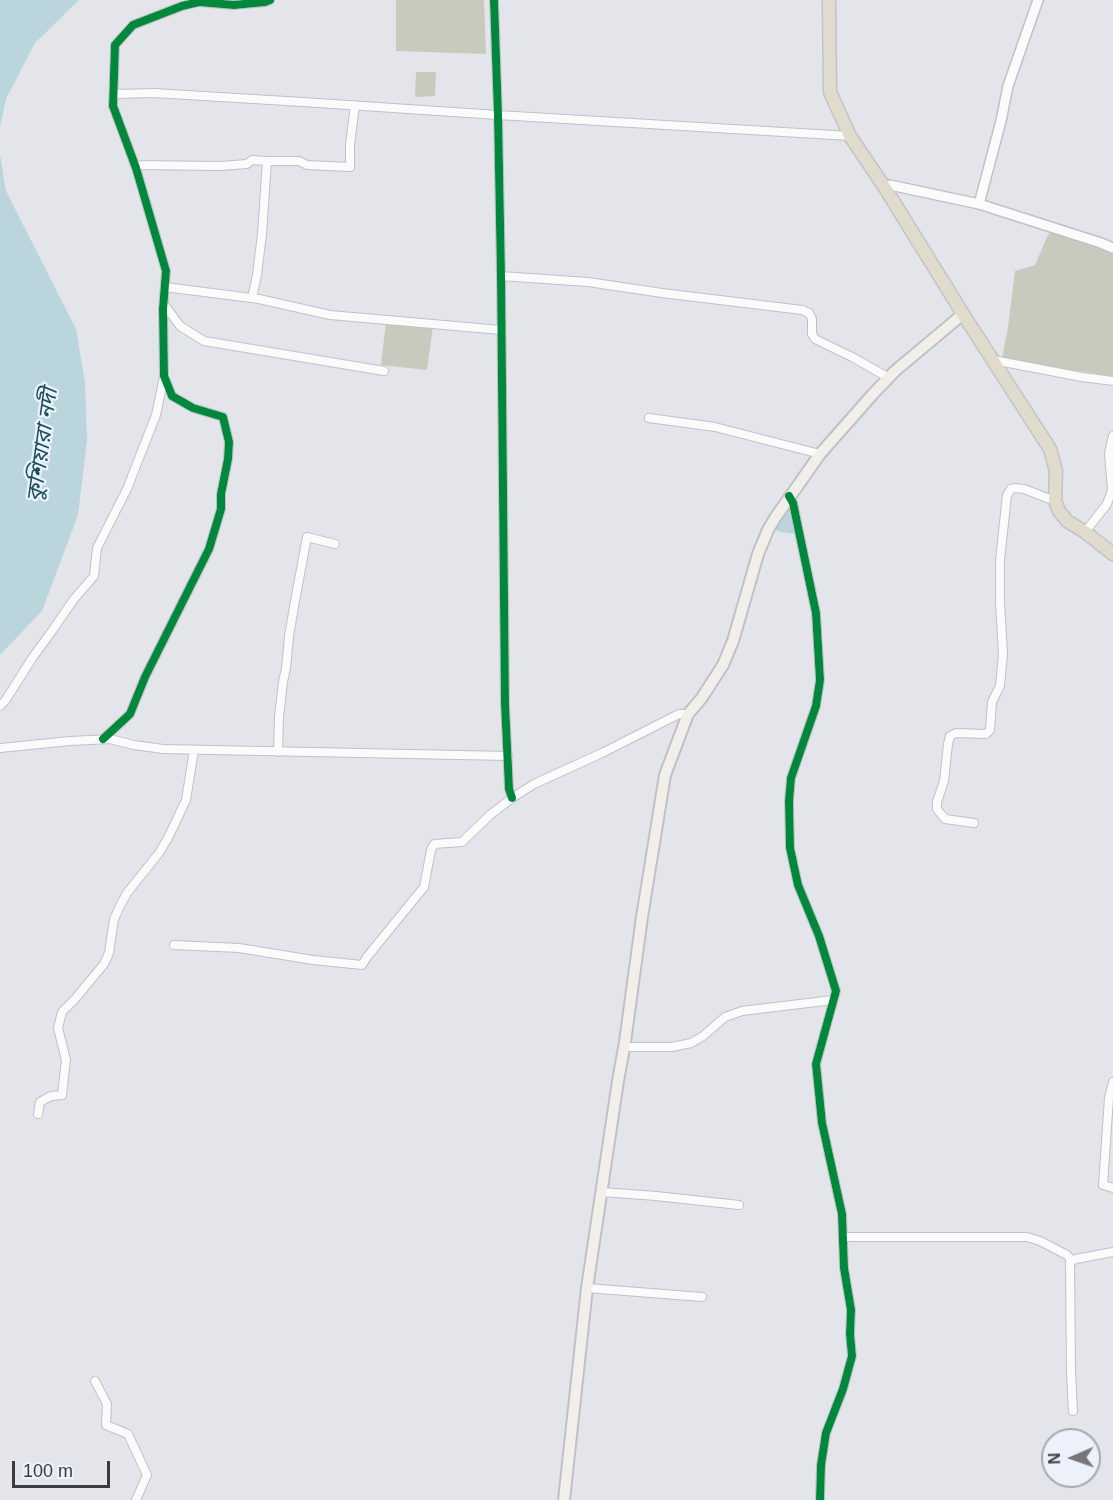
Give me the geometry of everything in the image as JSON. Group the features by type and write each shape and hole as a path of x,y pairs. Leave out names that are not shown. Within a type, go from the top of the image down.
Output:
{"highway":[{"path":"829,0 830,92 850,136 1050,449 1056,471 1055,501 1059,512 1067,521 1113,554"}],"main road":[{"path":"564,1500 587,1288 665,775 688,714 701,699 723,665 733,641 764,538 789,496 820,454 889,378 963,315"}],"street":[{"path":"0,706 74,599 94,576 97,548 127,489 156,415 164,376 166,272 135,165 113,106 115,45 133,25 182,6 199,2 234,5 270,0"},
{"path":"493,0 501,276 505,693 509,789 512,798"},
{"path":"979,204 1008,86 1038,0"},
{"path":"114,94 154,93 850,136"},
{"path":"135,165 220,166 247,164 252,160 299,161 307,165 350,167 355,105"},
{"path":"252,298 262,234 267,161"},
{"path":"885,188 890,185 979,204 1113,248"},
{"path":"501,276 588,282 802,310 809,313 812,319 812,334 815,339 889,378"},
{"path":"165,287 252,298 330,315 501,330"},
{"path":"164,304 180,326 204,341 384,371"},
{"path":"992,360 1113,381"},
{"path":"104,739 130,714 145,676 209,549 221,509 229,442 223,417 193,408 172,396 164,376"},
{"path":"649,418 715,428 820,454"},
{"path":"1085,532 1107,504 1112,490 1109,453 1113,436"},
{"path":"974,823 945,819 937,809 937,801 944,781 950,736 956,733 986,734 990,730 992,702 1000,686 1003,654 1000,560 1007,495 1011,489 1024,489 1055,501"},
{"path":"789,496 793,503 816,613 820,680 816,706 792,778 789,801 790,848 798,885 819,936 836,991 816,1064 822,1123 842,1214 844,1268 851,1310 852,1356 843,1389 826,1433 821,1465 820,1500"},
{"path":"278,752 279,717 289,636 307,537 335,544"},
{"path":"174,945 238,948 362,965 424,887 434,844 462,842 490,815 534,784 679,714 688,714"},
{"path":"0,748 110,739 163,749 508,756"},
{"path":"38,1114 40,1102 51,1096 62,1095 66,1060 58,1028 62,1012 104,964 109,953 114,920 120,906 168,838 186,800 194,750"},
{"path":"624,1047 672,1047 704,1036 725,1017 742,1011 833,1000"},
{"path":"1113,1082 1109,1098 1102,1185 1113,1188"},
{"path":"602,1192 739,1204"},
{"path":"843,1237 1027,1237 1067,1255 1072,1261"},
{"path":"1073,1411 1070,1262 1113,1252"},
{"path":"587,1288 702,1297"},
{"path":"96,1381 107,1404 106,1425 128,1434 147,1475 136,1500"}],"shaded area":[{"path":"396,0 484,0 486,54 396,51"},
{"path":"416,72 436,72 435,96 415,97"},
{"path":"1053,230 1113,252 1113,376 1002,358 1015,271 1035,265 1048,235"},
{"path":"386,322 433,327 427,370 381,365"}],"water":[{"path":"0,0 79,0 35,43 6,99 0,128"},
{"name":"কুশিয়ারা নদী","path":"0,155 6,191 76,329 85,383 87,440 78,515 42,611 0,655"},
{"path":"789,500 797,534 771,529"}],"cycle path":[{"path":"103,739 130,714 145,677 209,549 221,509 229,442 223,417 193,408 172,396 164,376 163,309 166,271 136,168 113,106 115,45 133,25 182,6 199,2 234,5 270,0"},
{"path":"494,0 501,276 505,704 509,789 512,798"},
{"path":"789,496 793,503 816,613 820,680 816,706 791,778 790,848 798,885 819,936 836,991 816,1064 822,1123 842,1214 844,1268 851,1310 852,1356 843,1389 826,1433 821,1465 820,1500"}]}
